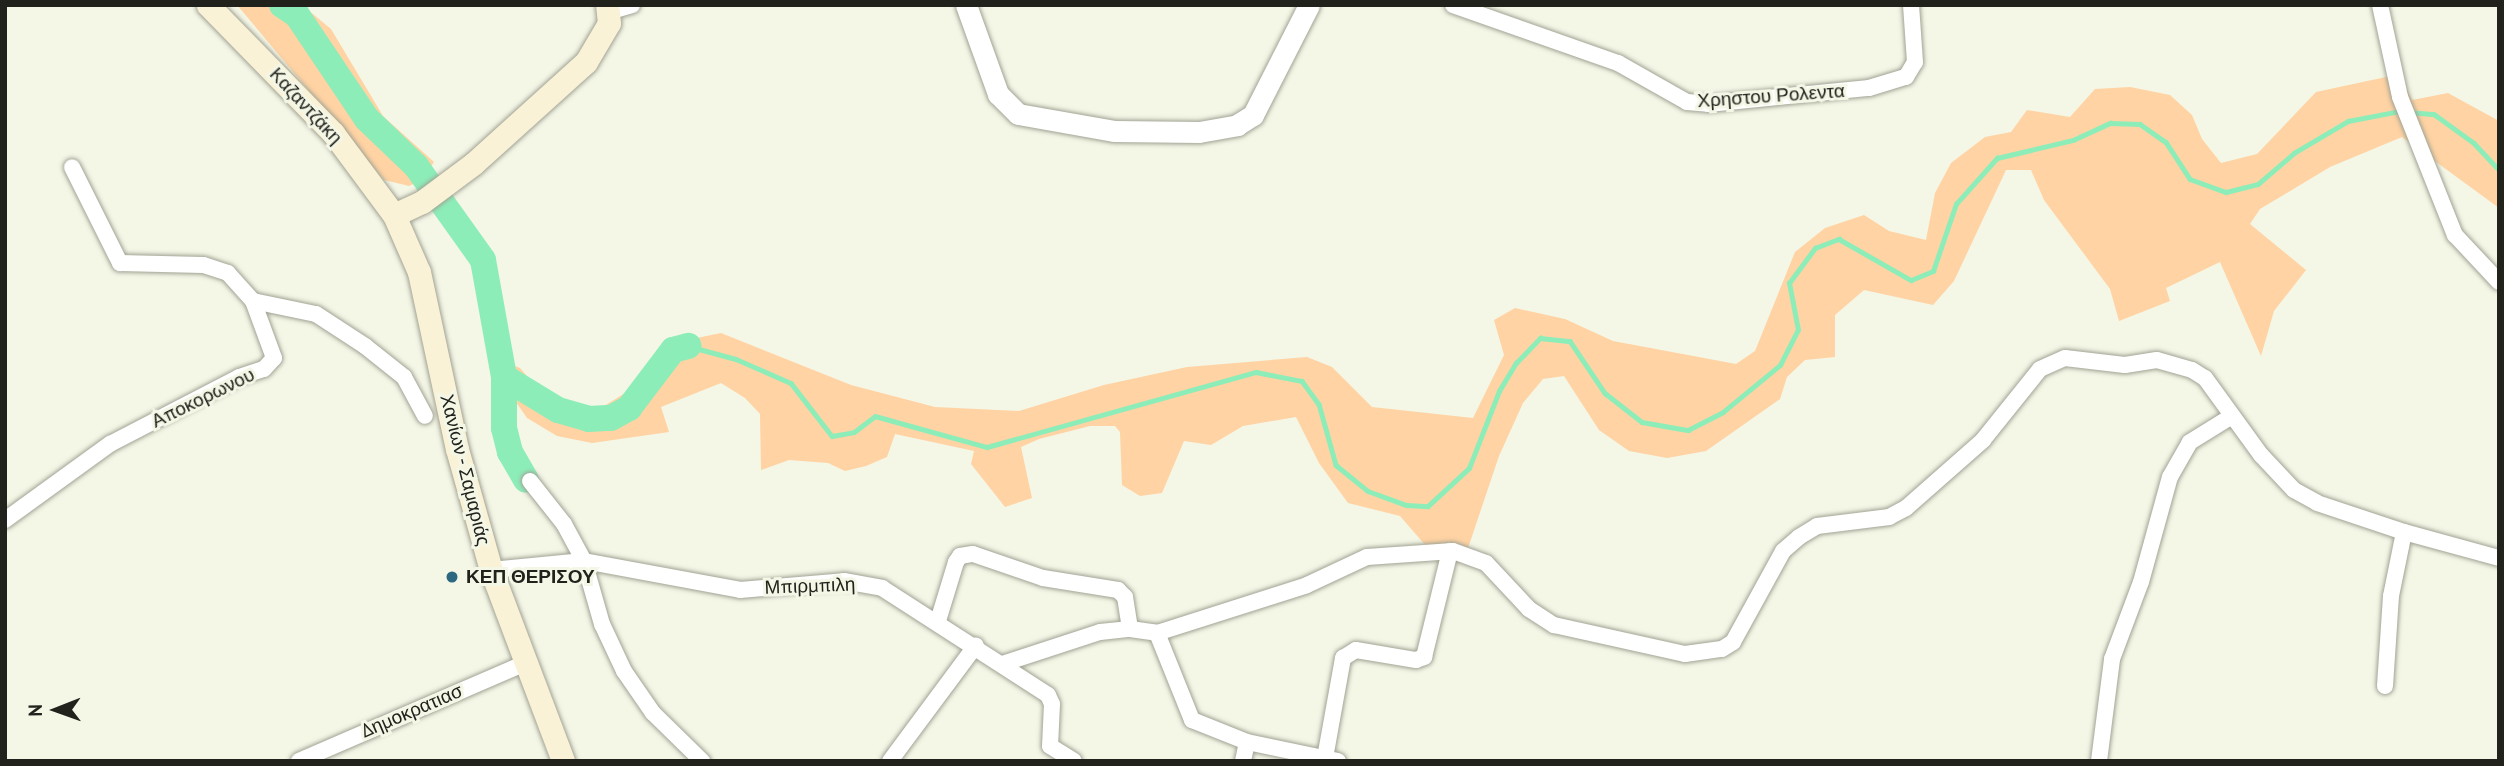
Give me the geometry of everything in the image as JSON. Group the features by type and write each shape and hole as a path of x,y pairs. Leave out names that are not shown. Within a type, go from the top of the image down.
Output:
{"main road":[{"name":"Καζαντζάκη","path":"208,5 333,133 394,215"},
{"path":"394,215 422,202 474,164 586,62 604,34 608,9"},
{"name":"Χανίων - Σαμαριάς","path":"394,215 418,272 457,449 491,570 563,761"}],"street":[{"path":"608,9 632,5"},
{"path":"967,5 998,94 1018,114 1114,131 1199,132 1237,125 1253,116 1309,5"},
{"name":"Χρηστου Ρολεντα","path":"1453,5 1618,63 1688,102 1708,104 1869,88 1906,77 1915,62 1911,5"},
{"path":"2380,5 2400,97 2455,235 2499,282"},
{"name":"Αποκορωνου","path":"5,520 110,444 239,377 272,365 272,345 253,301 228,273 217,268 120,263 72,167"},
{"path":"253,301 316,314 365,345 404,377 425,416"},
{"path":"1002,664 1069,638 1130,629 1157,633 1307,585 1367,557 1450,551 1486,563 1529,609 1554,625 1685,654 1705,653 1732,642 1757,605 1783,551 1798,537 1817,526 1881,519 1906,508 1983,440 2040,369 2065,358 2124,366 2172,363 2205,378 2232,416 2294,490 2317,503 2404,533 2499,558"},
{"path":"2099,761 2112,659 2141,582 2171,477 2190,442 2232,416"},
{"path":"530,481 564,524 584,561 601,624 624,671 653,713 702,761"},
{"path":"2385,686 2391,596 2404,533"},
{"path":"1157,633 1192,720 1247,742 1332,760 1343,657 1356,650 1416,660 1424,657 1450,551"},
{"path":"938,621 956,562 974,554 1043,578 1118,590 1125,597 1130,629"},
{"name":"Μπιρμπιλη","path":"491,570 584,561 740,590 817,582 866,584 883,588 976,645 1048,695 1052,704 1050,746 1074,761"},
{"path":"890,761 976,645"},
{"name":"Δημοκρατιασ","path":"299,761 326,755 525,663"},
{"path":"1243,761 1247,742"}],"shaded area":[{"path":"237,5 302,5 331,29 383,116 434,162 422,180 409,186 384,180"},
{"path":"2400,74 2412,100 2448,93 2499,121 2499,208 2402,137 2330,167 2260,209 2250,224 2306,270 2274,311 2261,356 2220,262 2166,288 2170,301 2119,321 2110,289 2044,200 2031,170 2006,170 1954,281 1933,305 1864,290 1835,315 1835,357 1805,360 1787,377 1780,399 1706,451 1667,458 1629,451 1599,430 1564,376 1543,379 1523,403 1499,456 1463,563 1439,561 1400,516 1348,503 1319,463 1296,417 1243,426 1211,445 1184,441 1162,493 1140,496 1122,485 1120,432 1115,426 1090,426 1039,439 1021,447 1032,498 1005,507 971,464 974,451 895,434 887,457 866,466 845,471 828,463 789,460 761,470 760,414 745,398 721,383 661,407 669,432 592,443 557,436 527,418 511,395 496,385 494,357 520,368 538,389 557,400 596,411 630,390 668,344 721,333 851,385 935,407 1019,411 1104,385 1187,367 1307,357 1332,367 1372,407 1473,418 1504,355 1494,320 1515,308 1565,319 1613,341 1736,364 1755,351 1795,252 1825,228 1864,215 1889,231 1926,240 1935,193 1951,163 1985,137 2011,132 2027,110 2070,117 2095,89 2130,87 2170,95 2192,115 2202,139 2221,163 2257,154 2316,92"}],"waterway":[{"path":"282,5 297,15 367,119 416,166 483,260 504,377 504,428 510,452 526,480"},
{"path":"688,346 736,359 791,383 832,436 854,432 875,416 987,447 1256,372 1302,381 1319,404 1336,465 1368,491 1406,505 1428,506 1469,468 1499,391 1516,363 1540,338 1570,341 1605,393 1642,422 1688,430 1723,412 1780,365 1798,330 1789,283 1815,248 1839,239 1911,280 1933,271 1956,204 1997,158 2073,140 2110,123 2140,124 2166,142 2190,179 2226,192 2258,184 2294,153 2348,121 2400,111"},
{"path":"2409,112 2434,114 2474,143 2499,170"},
{"path":"504,377 558,410 589,419 611,418 629,408 673,350 688,346"}],"place":[{"name":"ΚΕΠ ΘΕΡΙΣΟΥ","path":"452,577"}]}
